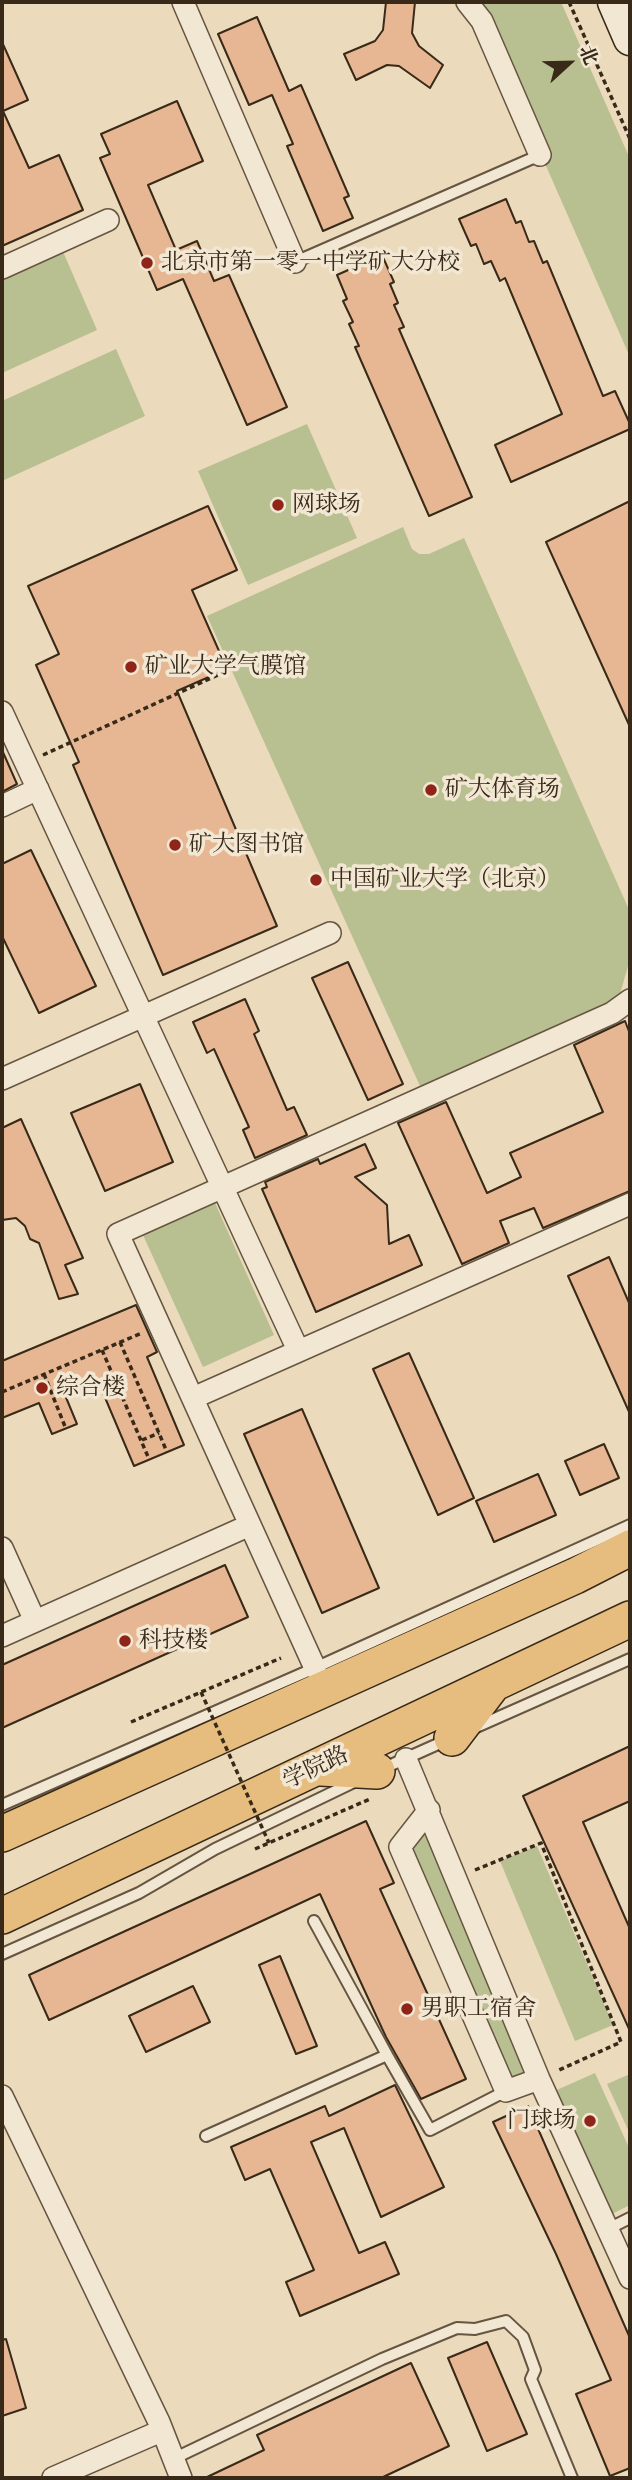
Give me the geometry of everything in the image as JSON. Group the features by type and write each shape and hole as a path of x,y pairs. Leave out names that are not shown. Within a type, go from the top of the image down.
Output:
{"main road":[{"path":"614,2 630,39"},
{"path":"569,1555 630,1547"},
{"path":"2,1834 563,1582 630,1547"},
{"name":"学院路","path":"2,1916 630,1619"},
{"path":"452,1738 493,1684"},
{"path":"314,1768 388,1775"}],"street":[{"path":"183,2 295,262"},
{"path":"467,2 482,20 540,155"},
{"path":"2,268 108,220"},
{"path":"2,712 298,1350"},
{"path":"2,806 38,789"},
{"path":"2,1079 330,933"},
{"path":"316,1668 118,1234 612,1013 630,1000"},
{"path":"193,1398 630,1204"},
{"path":"2,1636 250,1525"},
{"path":"2,1548 36,1621"},
{"path":"388,1775 429,1810 539,2079 630,2278"},
{"path":"429,1810 400,1847 506,2091 539,2079"},
{"path":"2,2096 159,2422 177,2469"},
{"path":"53,2478 161,2431"}],"lane":[{"path":"295,262 540,155"},
{"path":"2,1805 316,1668 630,1525"},
{"name":"学院路","path":"2,1954 139,1893 215,1849 388,1775 452,1738 630,1659"},
{"path":"314,1921 430,2130 506,2091"},
{"path":"206,2136 387,2055"},
{"path":"608,2229 630,2218"},
{"path":"177,2469 395,2353 457,2328 475,2329 506,2321 523,2337 536,2370 531,2379 572,2478"}],"path":[{"path":"569,2 630,139"},
{"path":"26,763 231,669"},
{"path":"2,1392 144,1332"},
{"path":"120,1342 167,1452"},
{"path":"102,1350 149,1459"},
{"path":"44,1374 66,1429"},
{"path":"141,1441 159,1433"},
{"path":"131,1722 281,1658"},
{"path":"201,1692 268,1843"},
{"path":"243,1854 344,1808 388,1775"},
{"path":"456,1878 541,1843 621,2042 539,2079"}],"green space":[{"path":"474,2 561,2 630,159 630,357"},
{"path":"61,247 97,330 2,373 2,273"},
{"path":"116,349 145,416 2,481 2,401"},
{"name":"网球场","path":"307,424 357,538 248,585 198,471"},
{"name":"矿大体育场","path":"403,527 412,549 419,554 429,554 464,538 630,912 630,959 618,1001 420,1086 207,616"},
{"path":"215,1203 274,1335 203,1367 143,1235"},
{"path":"430,1829 533,2073 506,2086 406,1839"},
{"path":"537,1846 613,2025 575,2041 500,1861"},
{"name":"门球场","path":"595,2073 630,2150 630,2205 608,2216 550,2093"},
{"path":"630,2074 630,2134 607,2084"}],"building":[{"path":"386,2 415,2 412,33 419,46 443,65 430,88 399,66 387,65 356,80 344,54 375,41 383,30"},
{"path":"257,17 289,91 301,85 349,196 344,198 353,218 323,231 287,146 293,144 272,95 249,105 218,34"},
{"path":"2,42 28,100 3,111 29,168 59,155 83,210 2,246"},
{"path":"177,101 203,161 148,185 176,250 197,241 214,281 229,275 287,407 247,425 183,279 157,290 100,158 110,154 101,134"},
{"path":"506,199 516,223 521,221 529,242 534,241 543,263 547,261 603,396 615,391 630,424 630,429 511,482 495,445 562,414 505,278 500,281 491,261 484,264 476,244 471,246 459,219"},
{"path":"382,255 394,282 390,284 398,303 394,305 404,327 399,329 472,497 429,516 355,347 359,346 349,324 353,322 343,301 347,299 337,275"},
{"path":"630,501 630,727 546,542"},
{"path":"208,506 237,570 192,590 227,669 177,691 277,926 163,975 73,765 79,762 36,665 59,654 28,586"},
{"path":"2,750 17,784 2,792"},
{"path":"31,850 96,986 39,1013 2,936 2,864"},
{"path":"348,962 403,1084 368,1100 312,978"},
{"path":"245,999 259,1031 254,1034 287,1110 294,1107 307,1135 255,1158 243,1130 249,1127 214,1049 207,1053 193,1022"},
{"path":"625,1021 630,1034 630,1191 543,1228 534,1208 500,1221 509,1243 462,1264 398,1123 446,1102 487,1193 521,1177 510,1153 603,1112 574,1045"},
{"path":"140,1084 173,1162 105,1191 71,1113"},
{"path":"21,1119 83,1258 65,1265 78,1294 59,1299 39,1243 30,1239 25,1226 16,1218 2,1220 2,1128"},
{"path":"365,1144 376,1168 355,1177 387,1205 389,1244 409,1235 422,1265 316,1312 262,1189 267,1187 265,1182 318,1159 320,1164"},
{"path":"609,1257 630,1305 630,1414 568,1276"},
{"name":"综合楼","path":"136,1305 157,1352 147,1357 184,1445 134,1466 98,1381 65,1395 77,1424 52,1434 39,1403 2,1418 2,1361"},
{"path":"409,1353 474,1498 438,1515 373,1369"},
{"path":"302,1409 379,1588 322,1613 244,1434"},
{"path":"604,1444 619,1478 580,1495 565,1461"},
{"path":"538,1474 556,1515 494,1542 476,1501"},
{"name":"科技楼","path":"225,1565 248,1617 2,1728 2,1665"},
{"path":"630,1746 630,1801 583,1822 630,1929 630,2031 523,1796"},
{"path":"366,1821 394,1883 380,1889 466,2079 421,2099 386,2037 320,1894 49,2020 29,1975"},
{"path":"280,1956 317,2046 296,2054 259,1965"},
{"path":"193,1986 210,2022 146,2052 129,2016"},
{"path":"395,2085 444,2187 381,2217 344,2128 311,2142 359,2253 385,2242 399,2274 300,2316 286,2282 314,2270 270,2169 245,2180 231,2147 325,2106 329,2116"},
{"path":"528,2106 630,2338 630,2468 610,2476 576,2394 611,2380 556,2254 493,2122"},
{"path":"6,2339 26,2408 2,2416 2,2340"},
{"path":"487,2342 527,2434 487,2451 448,2358"},
{"path":"411,2363 449,2446 381,2478 205,2478 264,2450 257,2435"}],"place":[{"name":"北京市第一零一中学矿大分校","path":"147,263"},
{"name":"网球场","path":"278,505"},
{"name":"矿业大学气膜馆","path":"131,667"},
{"name":"矿大体育场","path":"431,790"},
{"name":"矿大图书馆","path":"175,845"},
{"name":"中国矿业大学（北京）","path":"316,880"},
{"name":"综合楼","path":"42,1388"},
{"name":"科技楼","path":"125,1641"},
{"name":"男职工宿舍","path":"407,2009"},
{"name":"门球场","path":"590,2121"}]}
